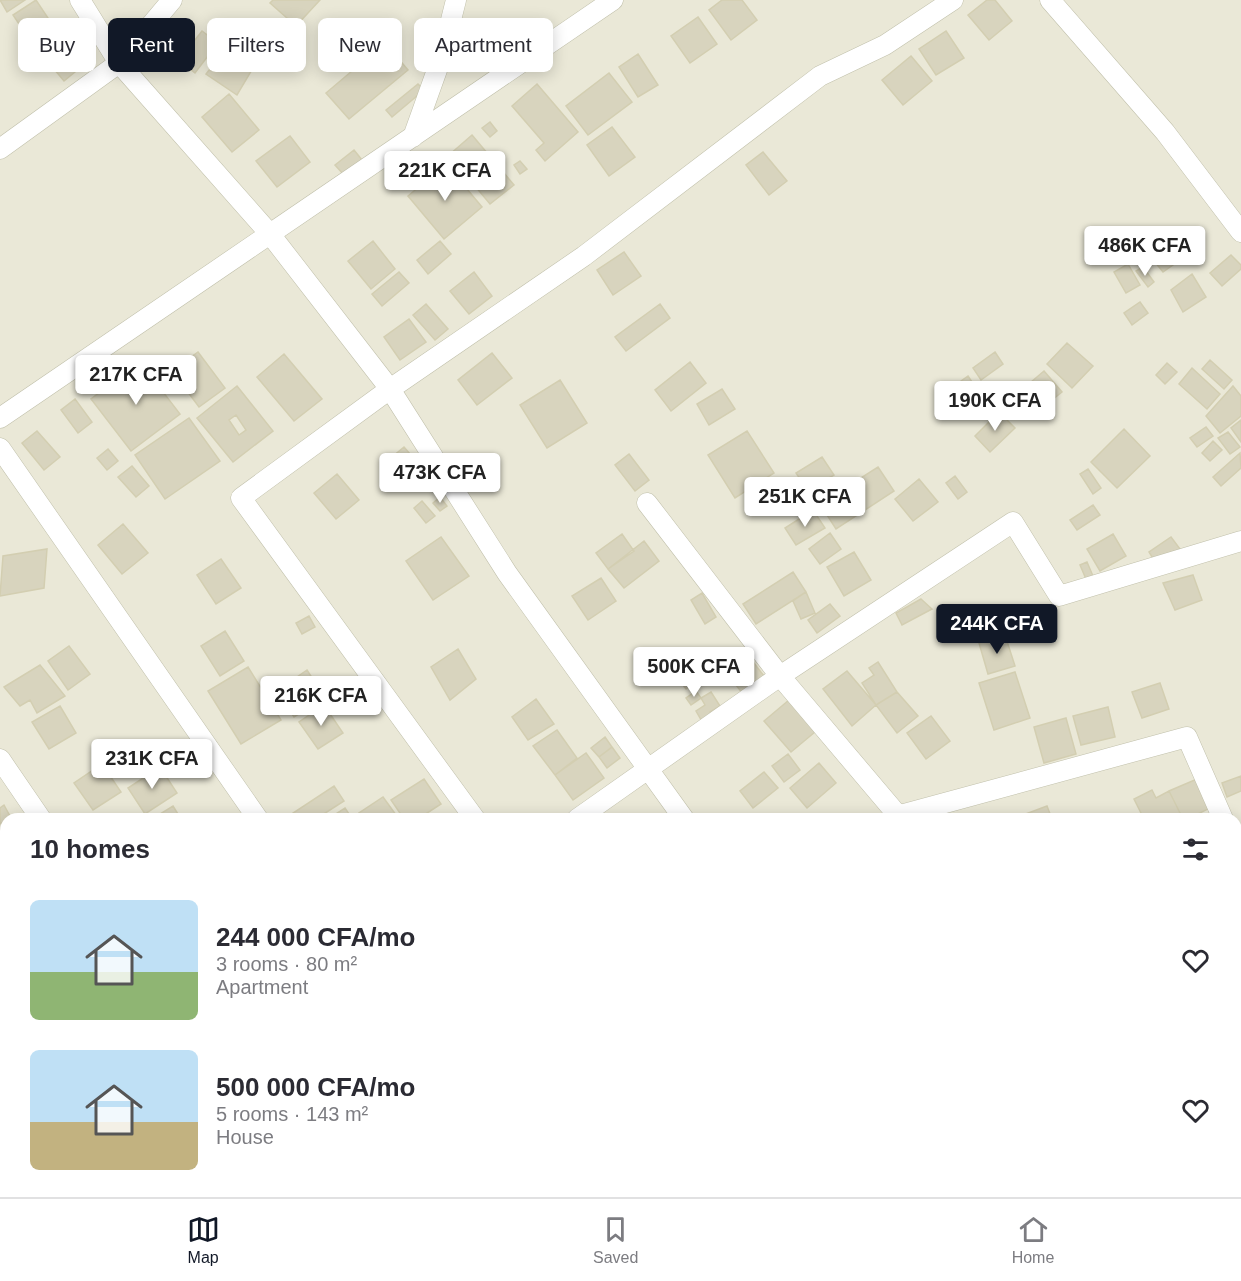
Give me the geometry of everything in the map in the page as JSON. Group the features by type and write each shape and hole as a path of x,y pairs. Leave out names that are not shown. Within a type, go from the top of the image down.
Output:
{"street":[{"path":"80,0 108,45"},
{"path":"157,18 172,0"},
{"path":"413,136 442,56 456,0"},
{"path":"0,418 613,0"},
{"path":"471,813 241,498 390,389 584,256 820,76 885,45 953,0"},
{"path":"1050,0 1165,132 1241,232"},
{"path":"0,149 108,71"},
{"path":"127,72 270,234 390,389 507,573 680,813"},
{"path":"0,448 254,813"},
{"path":"647,503 780,676 895,813"},
{"path":"586,813 780,676 1013,522 1059,596 1241,540"},
{"path":"917,813 1186,737 1220,813"},
{"path":"3,770 37,813"}],"shaded area":[{"path":"0,0 1241,0 1241,813 0,813"}],"building":[{"path":"0,0 25,0 7,12"},
{"path":"36,0 48,18 18,18 18,22 13,15"},
{"path":"273,0 320,0 303,18 287,18 270,3"},
{"path":"722,0 742,0 757,20 731,40 709,10"},
{"path":"987,0 995,0 1012,21 989,40 968,15"},
{"path":"698,17 717,44 690,63 671,36"},
{"path":"202,31 207,35 207,57 195,73 194,72 195,40"},
{"path":"946,31 964,58 936,75 919,49"},
{"path":"638,54 658,85 638,97 619,67"},
{"path":"911,56 932,81 903,105 882,80"},
{"path":"402,63 408,70 349,119 326,93 351,72 402,72"},
{"path":"56,72 75,72 64,81"},
{"path":"208,72 251,72 237,95 206,74"},
{"path":"609,73 632,102 588,135 566,106"},
{"path":"418,84 424,90 392,117 386,110"},
{"path":"537,84 578,132 545,161 536,150 544,143 512,106"},
{"path":"229,94 259,130 232,152 202,117"},
{"path":"490,122 497,131 490,137 482,128"},
{"path":"612,127 635,157 609,176 587,145"},
{"path":"472,135 514,185 490,204 449,155"},
{"path":"290,136 310,162 277,187 256,161"},
{"path":"354,150 362,160 344,175 335,165"},
{"path":"763,152 787,181 769,195 746,165"},
{"path":"520,161 527,169 520,174 514,165"},
{"path":"446,164 482,207 444,239 408,196"},
{"path":"1169,231 1187,255 1163,272 1146,251"},
{"path":"373,241 395,269 371,289 348,261"},
{"path":"440,241 451,254 428,274 417,260"},
{"path":"624,252 641,276 613,295 597,270"},
{"path":"1231,255 1241,265 1241,269 1222,286 1210,273"},
{"path":"1128,264 1140,285 1126,293 1114,272"},
{"path":"1143,267 1154,282 1148,287 1136,271"},
{"path":"399,272 409,283 382,306 372,294"},
{"path":"474,272 492,296 469,314 450,291"},
{"path":"1192,274 1206,297 1183,312 1171,290"},
{"path":"1140,302 1148,313 1132,325 1124,313"},
{"path":"426,304 448,329 435,340 413,315"},
{"path":"660,304 670,318 626,351 615,337"},
{"path":"409,319 426,342 400,360 384,337"},
{"path":"1067,343 1093,366 1072,388 1047,364"},
{"path":"198,352 225,388 199,407 172,371"},
{"path":"995,352 1003,364 981,380 973,368"},
{"path":"492,353 512,378 477,405 458,380"},
{"path":"284,354 322,399 294,421 257,377"},
{"path":"1210,360 1232,380 1224,389 1202,369"},
{"path":"140,362 180,414 131,451 91,399"},
{"path":"690,362 706,383 671,411 655,390"},
{"path":"1167,363 1177,372 1165,384 1156,375"},
{"path":"1192,368 1220,394 1207,409 1179,384"},
{"path":"1044,371 1062,392 1042,408 1024,388"},
{"path":"968,376 976,388 965,396 957,384"},
{"path":"560,380 587,423 547,448 520,405"},
{"path":"237,386 273,431 233,462 197,418","holes":["236,415 246,430 239,435 229,420"]},
{"path":"1233,386 1241,396 1241,416 1220,433 1206,416"},
{"path":"722,389 735,409 709,425 697,404"},
{"path":"75,399 92,422 78,433 61,410"},
{"path":"999,412 1015,428 990,452 975,436"},
{"path":"189,418 220,461 165,499 135,455"},
{"path":"1241,420 1241,442 1231,428"},
{"path":"1206,427 1213,436 1197,447 1190,438"},
{"path":"1124,429 1150,456 1117,488 1091,462"},
{"path":"37,431 60,457 44,470 22,443"},
{"path":"747,431 774,473 735,498 708,455"},
{"path":"1228,432 1240,447 1230,454 1218,438"},
{"path":"1213,441 1222,450 1210,461 1202,453"},
{"path":"404,447 416,461 393,480 381,466"},
{"path":"108,449 118,461 107,470 97,458"},
{"path":"1240,453 1241,468 1221,486 1213,477"},
{"path":"629,454 649,480 635,491 615,465"},
{"path":"822,457 834,475 808,491 796,473"},
{"path":"132,466 149,486 136,497 118,477"},
{"path":"878,467 894,491 836,529 820,504"},
{"path":"1088,469 1101,488 1093,494 1080,474"},
{"path":"337,474 359,500 336,519 314,493"},
{"path":"955,476 967,492 958,499 946,483"},
{"path":"919,479 938,502 913,521 895,499"},
{"path":"440,497 447,506 440,511 433,503"},
{"path":"422,501 435,516 426,523 414,508"},
{"path":"1093,505 1100,515 1077,530 1070,520"},
{"path":"813,510 825,528 796,545 785,528"},
{"path":"123,524 148,553 122,574 98,545"},
{"path":"830,533 841,549 820,564 809,549"},
{"path":"622,534 634,551 608,569 596,553"},
{"path":"1113,534 1126,556 1100,571 1087,549"},
{"path":"441,537 469,576 433,600 406,561"},
{"path":"1171,537 1180,549 1157,565 1149,552"},
{"path":"644,541 659,561 624,588 608,569"},
{"path":"47,549 44,588 0,596 3,556"},
{"path":"854,552 871,580 844,596 827,567"},
{"path":"221,559 241,588 216,604 197,575"},
{"path":"1087,562 1093,576 1086,579 1080,565"},
{"path":"793,572 806,592 756,624 743,604"},
{"path":"1193,575 1202,600 1175,610 1163,583"},
{"path":"601,578 616,601 588,620 572,596"},
{"path":"806,592 815,613 801,619 793,601"},
{"path":"702,593 716,617 705,624 691,600"},
{"path":"921,599 932,609 902,625 896,613"},
{"path":"830,604 840,616 817,633 808,620"},
{"path":"309,616 315,627 302,634 296,623"},
{"path":"225,631 244,661 220,676 201,646"},
{"path":"1005,635 1015,666 988,674 979,643"},
{"path":"69,646 90,674 68,690 48,661"},
{"path":"458,649 476,679 450,700 431,667"},
{"path":"690,652 706,674 686,689 669,667"},
{"path":"750,658 764,676 743,694 728,675"},
{"path":"878,662 897,692 876,705 862,683 874,675 869,668"},
{"path":"40,665 65,696 37,713 30,700 20,706 4,687"},
{"path":"248,667 281,720 241,744 208,691"},
{"path":"307,670 325,698 294,717 277,691"},
{"path":"847,671 876,705 852,726 823,689"},
{"path":"1015,672 1030,718 994,730 979,683"},
{"path":"1160,683 1169,709 1142,718 1132,692"},
{"path":"696,691 701,698 691,705 686,698"},
{"path":"711,692 720,706 710,712 714,718 704,725 696,711 705,705 701,698"},
{"path":"897,692 918,716 897,733 876,705"},
{"path":"341,695 347,704 335,712 329,703"},
{"path":"536,699 554,724 528,740 512,717"},
{"path":"789,700 815,732 791,752 764,721"},
{"path":"324,705 343,733 318,749 299,722"},
{"path":"60,706 76,733 49,749 32,722"},
{"path":"1108,707 1115,737 1081,745 1073,716"},
{"path":"931,716 950,741 926,759 907,733"},
{"path":"1066,718 1076,754 1044,763 1034,727"},
{"path":"557,730 577,758 555,775 533,746"},
{"path":"605,737 612,747 599,757 591,748"},
{"path":"612,747 620,758 607,768 599,757"},
{"path":"586,753 604,778 573,800 555,775"},
{"path":"788,754 800,770 784,782 772,766"},
{"path":"819,763 836,783 807,808 790,788"},
{"path":"102,764 121,792 93,810 74,783"},
{"path":"160,767 177,793 144,813 128,788"},
{"path":"764,772 778,788 753,808 740,791"},
{"path":"1241,776 1241,791 1227,797 1222,783"},
{"path":"424,779 441,804 427,813 400,813 391,800"},
{"path":"1197,779 1210,808 1200,813 1180,813 1169,791"},
{"path":"334,786 344,801 325,813 293,813"},
{"path":"1152,790 1156,798 1169,791 1180,813 1141,813 1134,799"},
{"path":"383,797 395,813 359,813"},
{"path":"4,805 8,813 0,813 0,808"},
{"path":"173,806 177,813 162,813"},
{"path":"1047,806 1050,813 1028,813"},
{"path":"345,808 348,813 337,813"}]}
